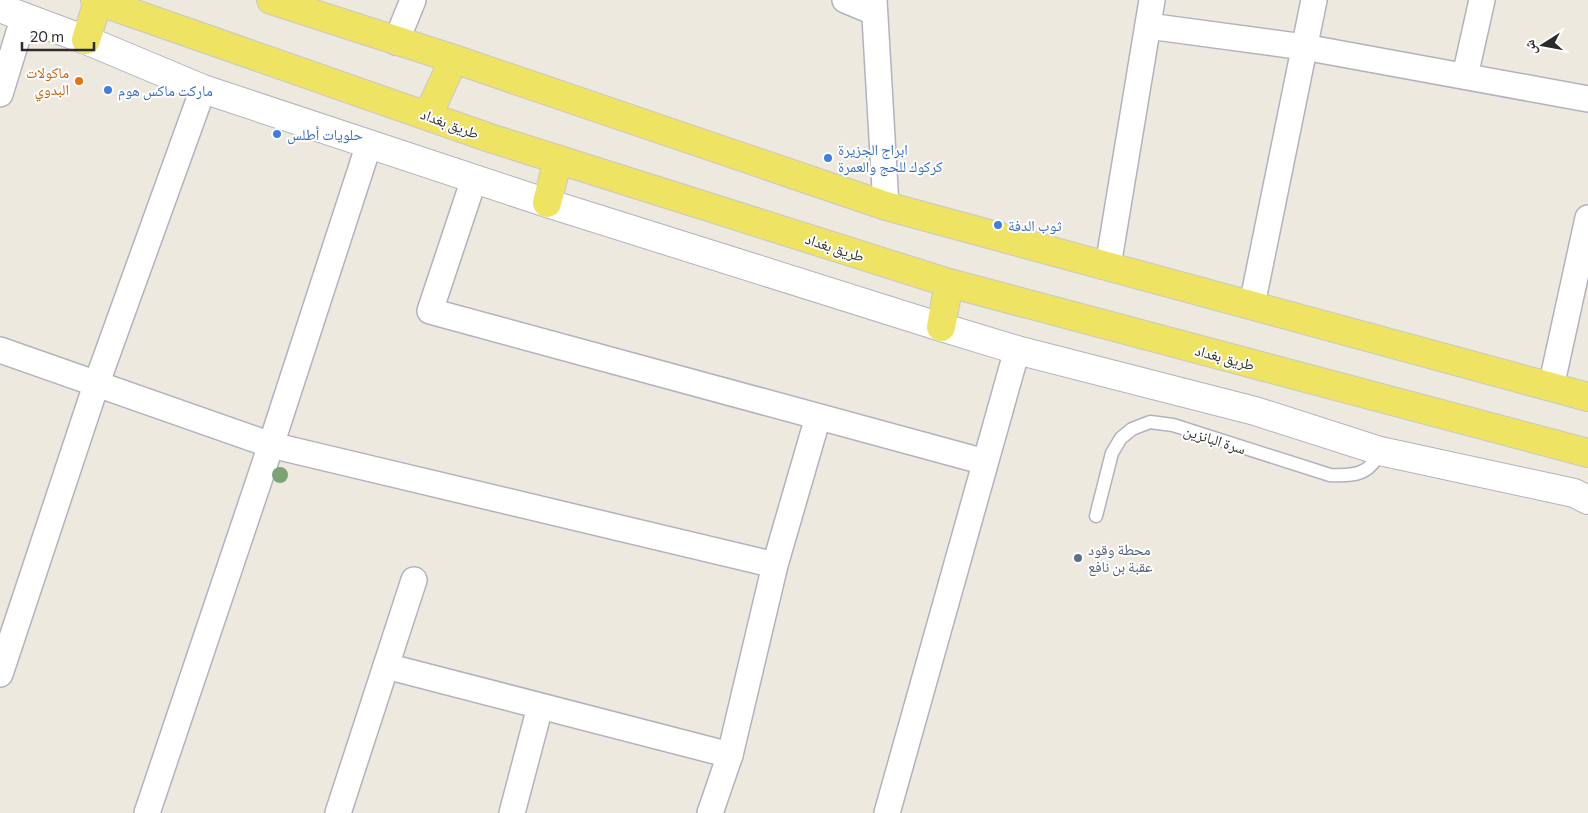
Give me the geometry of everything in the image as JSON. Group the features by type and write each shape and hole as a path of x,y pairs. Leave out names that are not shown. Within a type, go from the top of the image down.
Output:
{"main road":[{"path":"86,40 97,0"},
{"name":"طريق بغداد","path":"97,0 490,138 949,283 1588,453"},
{"path":"271,0 396,42 454,59 886,206 1588,397"},
{"path":"12,12 86,40 203,89 547,203 940,326 1026,352 1255,411 1380,451 1574,493 1588,500"},
{"path":"428,115 454,59"},
{"path":"547,203 558,159"},
{"path":"940,326 949,283"}],"street":[{"path":"396,42 413,0"},
{"path":"845,0 874,6 886,206"},
{"path":"1108,266 1152,0"},
{"path":"1252,306 1314,0"},
{"path":"1465,76 1482,0"},
{"path":"0,94 12,12"},
{"path":"1148,26 1304,47 1588,99"},
{"path":"0,674 96,385 203,89"},
{"path":"146,813 271,445 369,144"},
{"path":"474,179 430,311 985,462"},
{"path":"1550,386 1579,302 1588,218"},
{"path":"0,350 271,445 775,565"},
{"path":"887,813 985,462 1026,352"},
{"path":"710,813 730,755 775,565 818,417"},
{"path":"338,813 414,580"},
{"path":"386,666 730,755"},
{"path":"512,813 540,707"}],"lane":[{"name":"سرة البانزين","path":"1096,516 1112,453 1121,438 1132,429 1150,422 1173,426 1330,475 1349,476 1365,472 1376,461 1380,451"}],"place":[{"name":"ماكولات البدوي","path":"79,81"},
{"name":"ماركت ماكس هوم","path":"108,90"},
{"name":"حلويات أطلس","path":"277,134"},
{"name":"ابراج الجزيرة كركوك للحج والعمرة","path":"828,158"},
{"name":"ثوب الدفة","path":"998,225"},
{"name":"محطة وقود عقبة بن نافع","path":"1078,558"}]}
